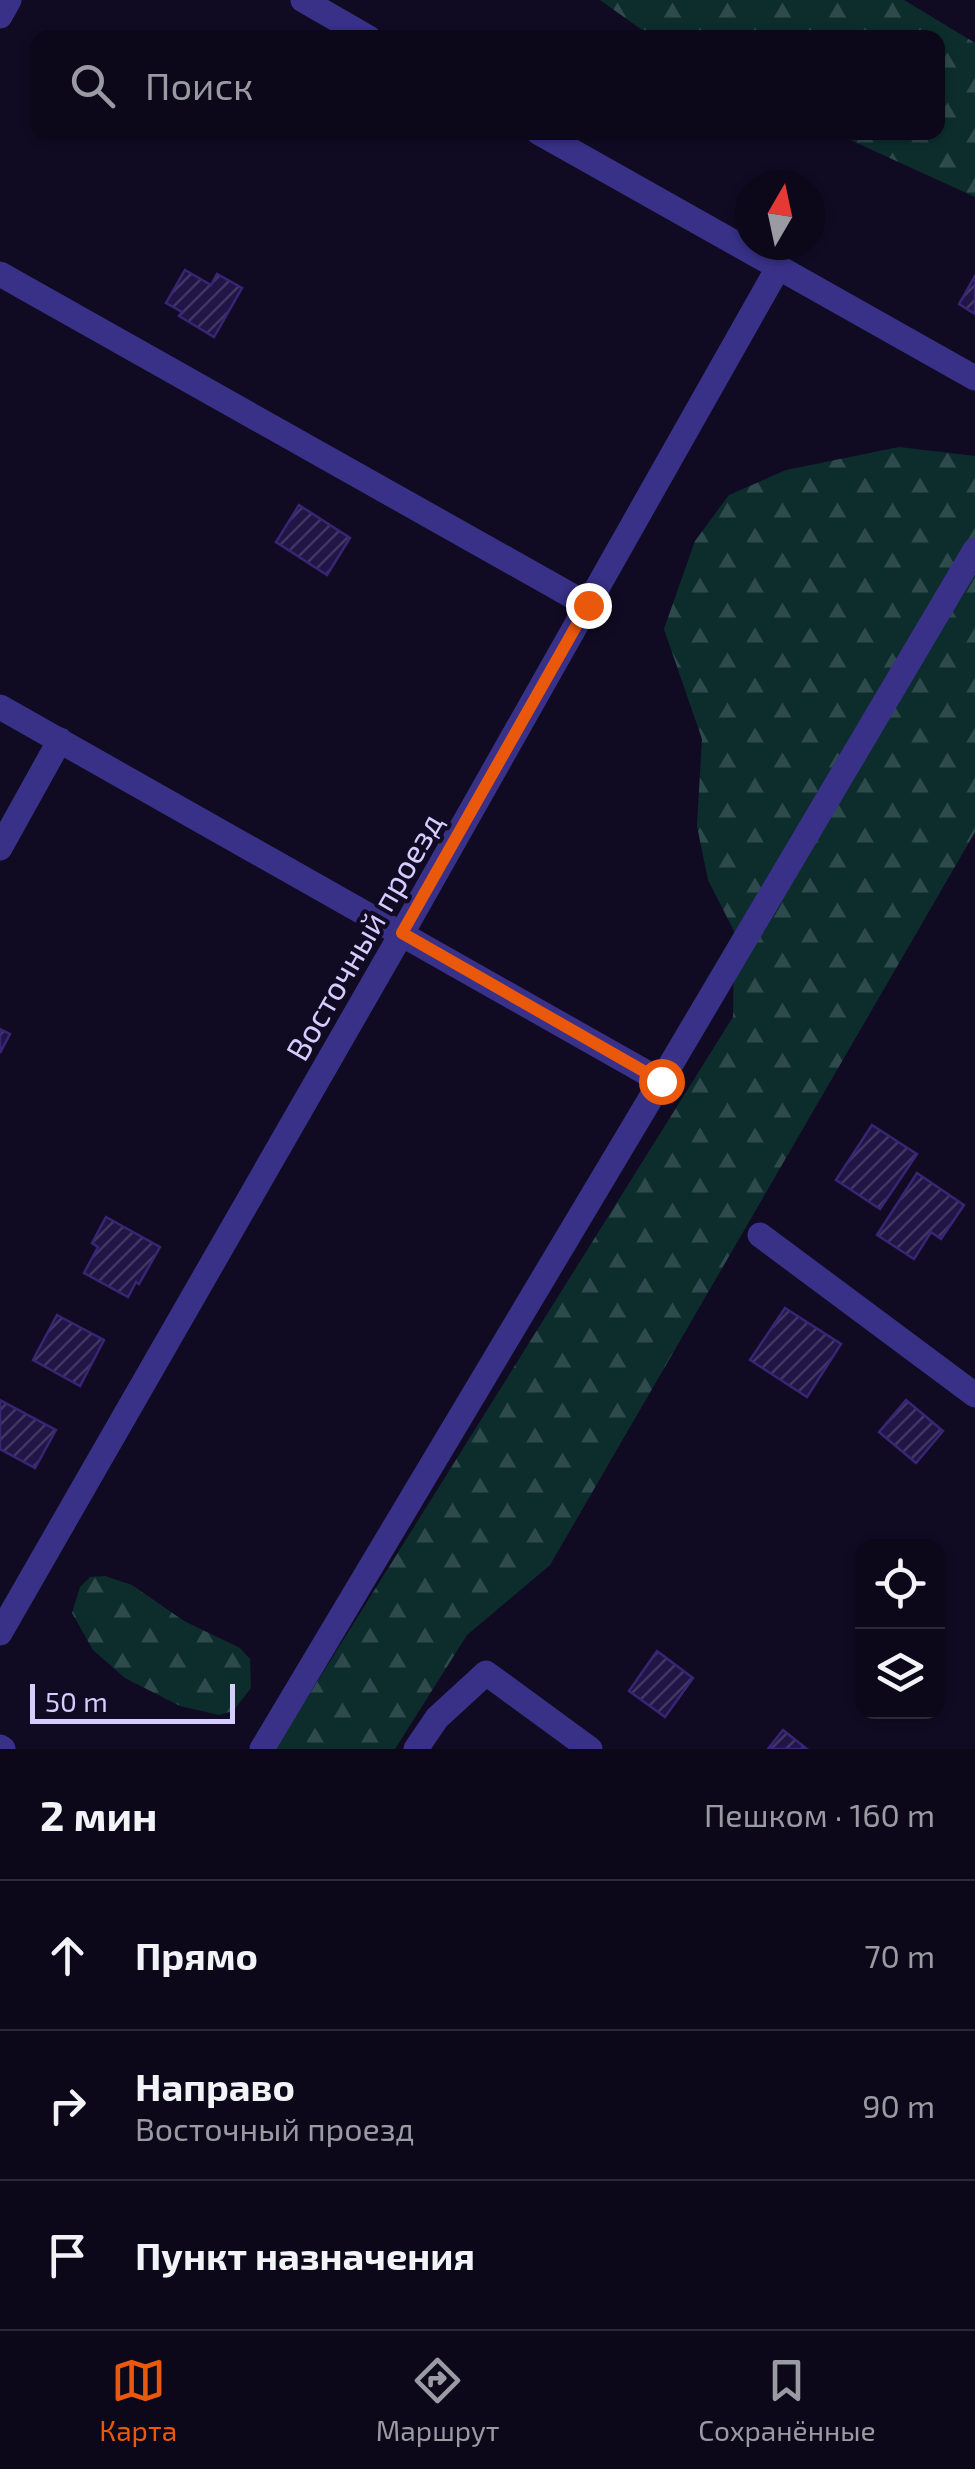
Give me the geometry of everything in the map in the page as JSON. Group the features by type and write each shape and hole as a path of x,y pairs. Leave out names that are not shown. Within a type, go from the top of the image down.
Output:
{"street":[{"path":"0,16 9,0"},
{"path":"303,0 356,30"},
{"path":"552,140 975,378"},
{"name":"Восточный проезд","path":"0,1633 778,268"},
{"path":"0,274 588,605"},
{"path":"262,1749 975,550"},
{"path":"0,707 661,1081"},
{"path":"0,848 60,740"},
{"path":"760,1235 975,1396"},
{"path":"416,1749 437,1718 486,1674 590,1749"}],"green space":[{"path":"600,0 904,0 975,43 975,197 850,140 945,140 945,30 642,30"},
{"path":"899,447 975,456 975,832 550,1565 467,1635 395,1749 275,1749 733,1017 734,931 708,880 697,826 702,739 664,629 695,541 729,495 786,470"},
{"path":"105,1576 132,1585 184,1621 240,1648 250,1659 251,1688 233,1711 219,1715 180,1706 125,1678 93,1650 72,1613 80,1587 90,1577"}],"building":[{"path":"185,270 211,285 217,274 242,288 214,337 179,316 182,312 166,303"},
{"path":"975,276 975,314 959,304"},
{"path":"299,505 350,538 327,575 276,542"},
{"path":"0,1029 10,1034 0,1053"},
{"path":"872,1125 917,1154 880,1209 836,1180"},
{"path":"917,1173 964,1205 941,1239 931,1232 914,1259 877,1235"},
{"path":"106,1217 160,1247 128,1297 84,1273 98,1247 92,1243"},
{"path":"785,1308 841,1344 807,1397 750,1360"},
{"path":"57,1315 104,1340 80,1386 33,1360"},
{"path":"0,1400 56,1430 35,1468 0,1449"},
{"path":"906,1400 943,1431 916,1463 879,1432"},
{"path":"657,1651 693,1678 665,1717 629,1691"},
{"path":"783,1730 807,1749 768,1749"}],"route":[{"path":"588,605 402,933 661,1081"}]}
